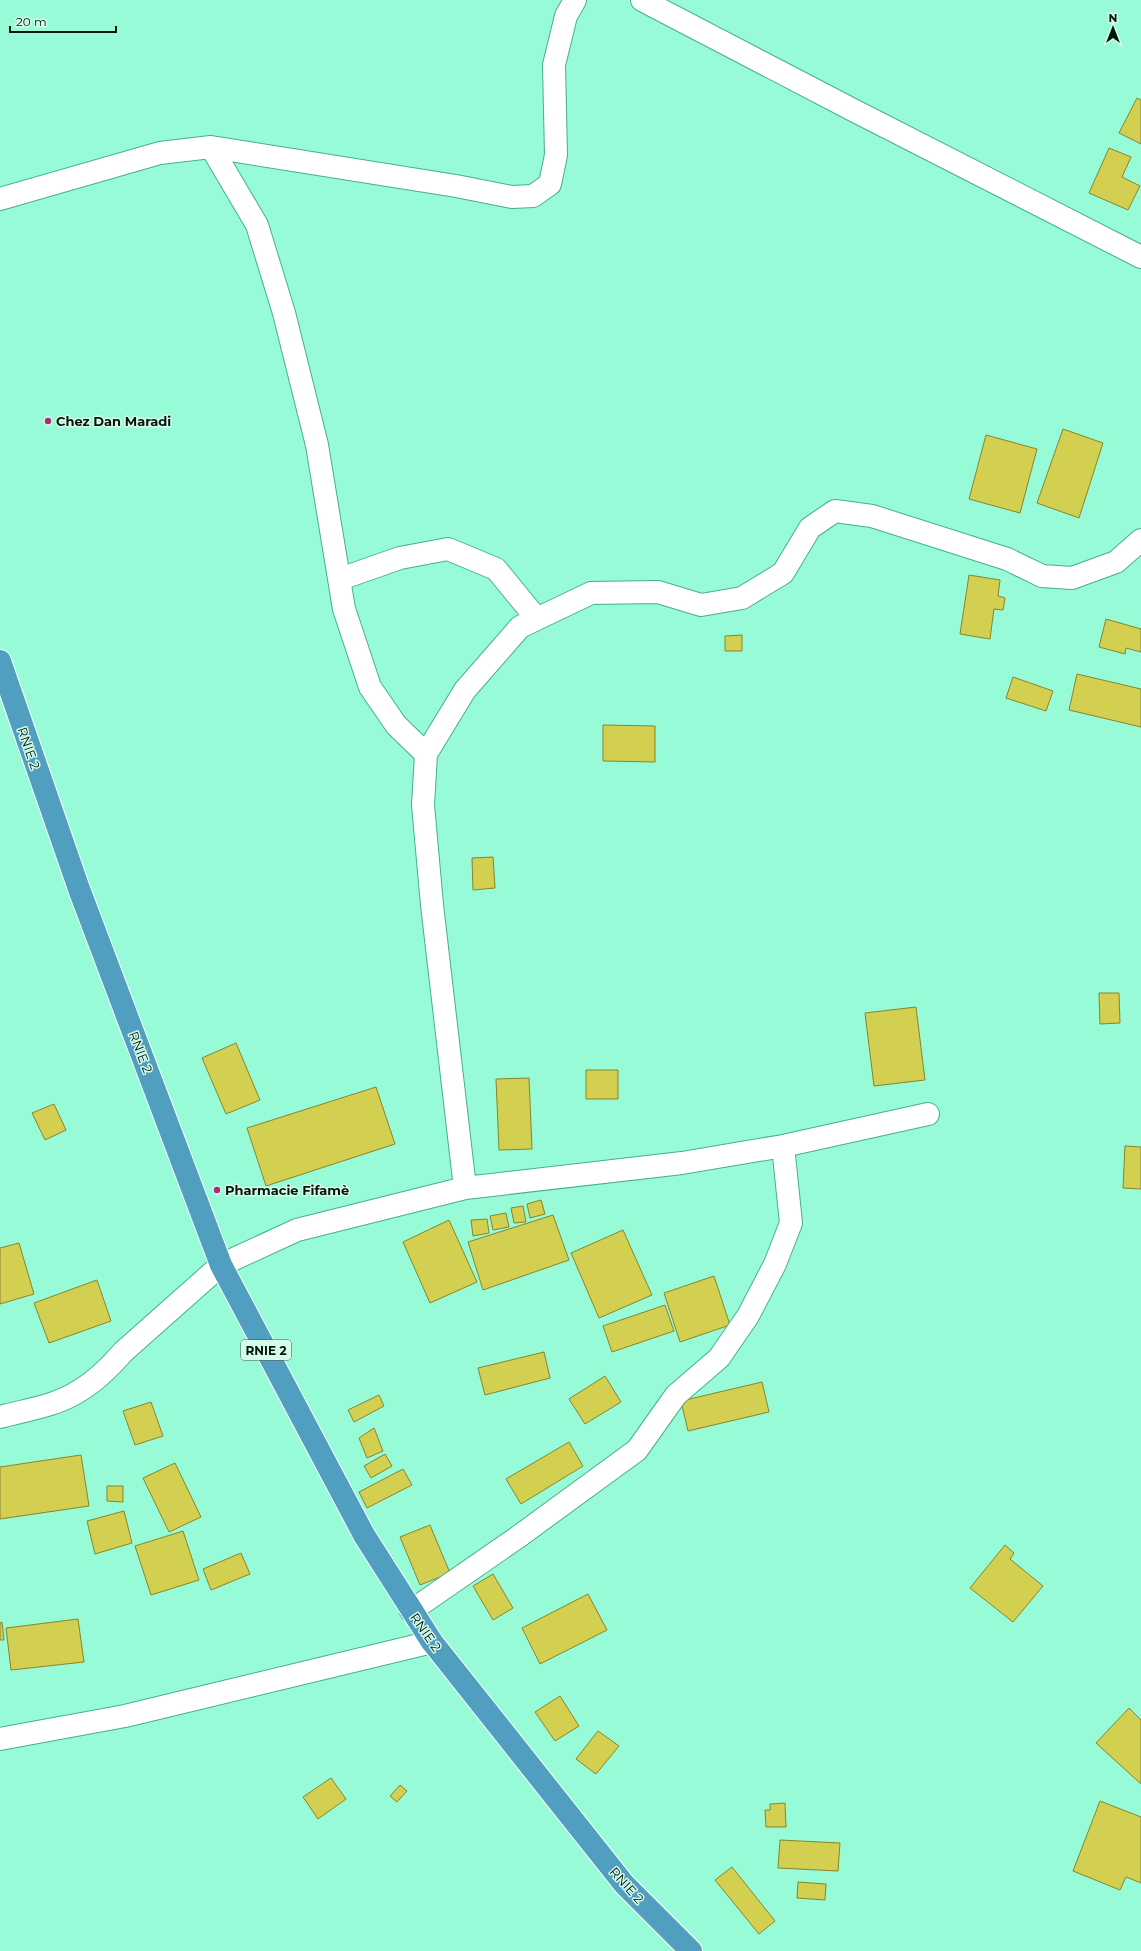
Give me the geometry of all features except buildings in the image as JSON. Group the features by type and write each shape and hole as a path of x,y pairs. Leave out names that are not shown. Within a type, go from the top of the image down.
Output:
{"highway":[{"name":"RNIE 2","path":"0,661 4,688 221,1265 364,1535 432,1642 624,1884 691,1951"}],"street":[{"path":"0,199 160,153 211,147 456,186 512,197 533,196 550,184 556,155 554,66 566,16 574,0"},
{"path":"642,0 852,110 1141,257"},
{"path":"211,147 257,225 284,313 317,445 344,609 370,687 396,725 426,754"},
{"path":"464,1188 432,905 423,805 426,754 464,690 520,627 590,594 658,592 701,605 742,598 783,573 810,528 835,511 872,516 1007,559 1042,576 1072,578 1116,562 1141,540"},
{"path":"340,579 400,558 448,549 496,569 537,619"},
{"path":"0,1417 40,1408 78,1392 109,1368 129,1347 221,1265 297,1230 464,1188 682,1163 783,1146 928,1114"},
{"path":"411,1611 518,1537 637,1450 676,1395 719,1358 748,1316 775,1264 791,1223 783,1146"},
{"path":"0,1739 125,1716 432,1642"}],"place":[{"name":"Chez Dan Maradi","path":"48,421"},
{"name":"Pharmacie Fifamè","path":"217,1190"}]}
